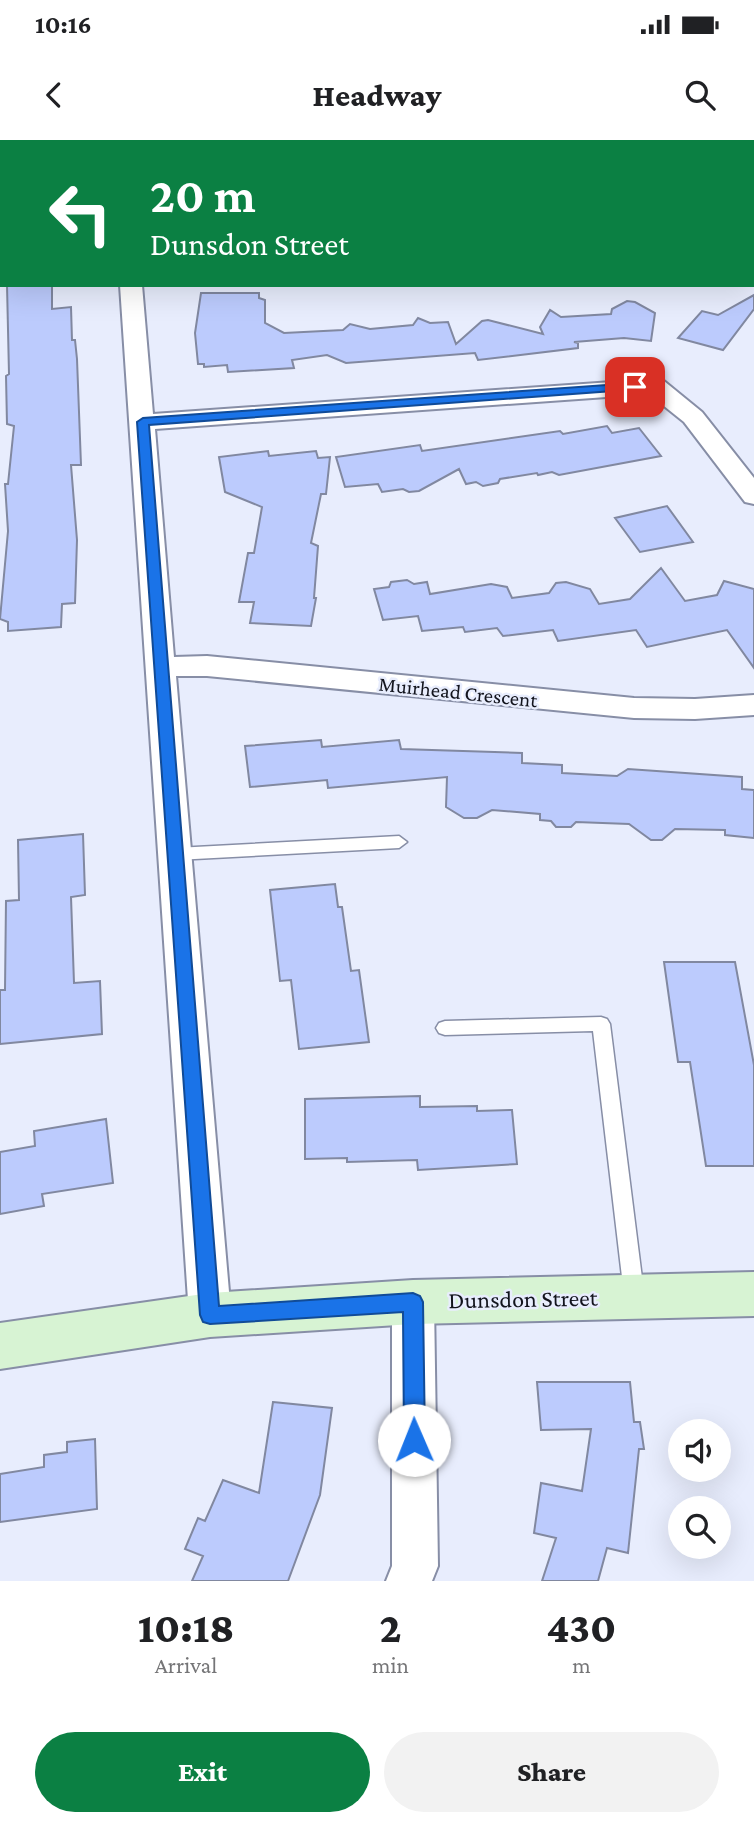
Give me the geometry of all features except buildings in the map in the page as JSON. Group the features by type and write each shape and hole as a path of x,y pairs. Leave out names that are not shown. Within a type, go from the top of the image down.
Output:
{"main road":[{"name":"Dunsdon Street","path":"0,1346 210,1315 413,1302 754,1294"}],"street":[{"path":"131,287 210,1315"},
{"path":"143,422 655,386 693,417 754,496"},
{"name":"Muirhead Crescent","path":"162,667 207,666 634,708 695,709 754,705"},
{"path":"409,1581 415,1566 413,1302"}],"lane":[{"path":"176,854 399,842"},
{"path":"445,1028 601,1024 634,1297"}],"route":[{"path":"414,1440 413,1302 210,1315 143,422 635,387"}]}
